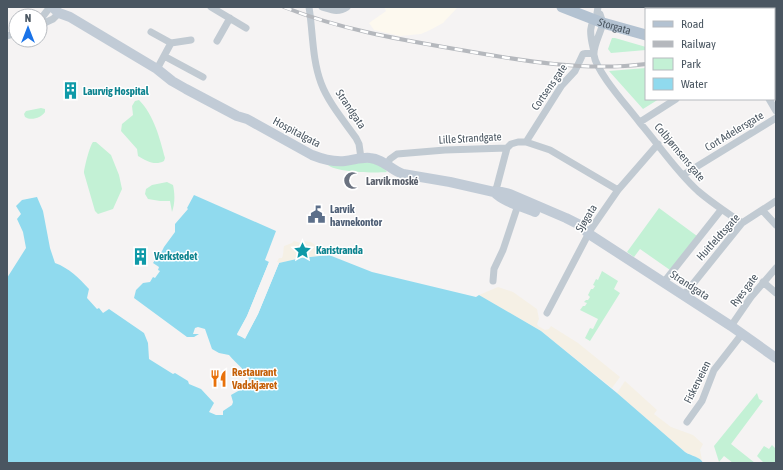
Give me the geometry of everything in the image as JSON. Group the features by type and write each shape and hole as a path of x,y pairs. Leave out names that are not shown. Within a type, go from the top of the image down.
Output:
{"main road":[{"name":"Storgata","path":"562,7 598,15 645,29"},
{"name":"Storgata","path":"577,7 645,35"},
{"name":"Hospitalgata","path":"54,9 158,69 175,75 218,99 298,148 319,158 344,161 361,158"},
{"name":"Strandgata","path":"361,158 371,158 387,164 396,172 403,174 450,182 494,192 502,192 519,202 580,225 589,234 731,326 776,358"}],"street":[{"path":"211,7 246,28"},
{"name":"Strandgata","path":"309,7 315,55 321,82 326,93 356,138 359,144 361,158"},
{"path":"322,7 336,11 347,7"},
{"path":"48,22 53,19 54,9"},
{"path":"594,52 590,29 598,15"},
{"path":"594,52 598,15"},
{"path":"217,41 230,18"},
{"path":"151,32 171,43 191,40"},
{"path":"158,69 171,43"},
{"name":"Colbjørnsens gate","path":"594,52 596,62 619,96 683,175 697,190 721,210 742,223"},
{"name":"Cortsens gate","path":"526,142 562,85 575,71 583,54 594,52"},
{"path":"164,56 203,78"},
{"path":"640,122 674,100"},
{"path":"770,100 776,111"},
{"name":"Cort Adelersgate","path":"683,175 776,118"},
{"path":"526,142 550,150 618,190"},
{"name":"Lille Strandgate","path":"387,164 396,154 445,150 507,148 511,144 526,142"},
{"name":"Sjøgata","path":"547,313 589,234 618,190 658,144"},
{"path":"494,192 507,148"},
{"name":"Huitfeldtsgate","path":"684,295 742,223 776,201"},
{"path":"493,281 494,269 503,250 519,202"},
{"path":"664,282 721,210"},
{"path":"762,210 776,225"},
{"name":"Ryes gate","path":"731,326 763,282 776,268"},
{"path":"763,282 776,293"},
{"name":"Fiskerveien","path":"687,422 702,401 714,370 742,334"}],"shaded area":[{"path":"384,7 458,7 443,23 430,30 421,34 400,36 374,30 369,23 386,11"}],"green space":[{"path":"612,38 645,47 645,50 611,53 608,49"},
{"path":"645,68 645,100 657,100 643,109 609,71"},
{"path":"139,100 149,113 159,135 165,158 164,161 157,163 151,162 138,156 137,149 121,131 122,124 133,115 132,106 135,101"},
{"path":"41,108 45,109 45,112 41,116 33,119 25,117 24,114 26,111"},
{"path":"93,142 96,142 111,155 119,175 122,189 113,209 98,214 95,211 84,173 87,157"},
{"path":"361,162 379,165 387,172 345,171 336,169 326,163"},
{"path":"167,182 173,185 174,188 172,212 170,201 148,199 145,194 146,189 152,185"},
{"path":"659,208 697,236 670,270 640,249 634,257 627,252"},
{"path":"602,271 618,281 614,289 620,293 590,341 585,338 590,328 593,329 598,319 580,310 587,303 584,302 590,297 588,295 591,289 595,286 593,285 596,279 598,280"},
{"path":"757,393 759,399 763,401 731,444 755,463 733,463 724,456 719,462 714,446"},
{"path":"772,445 776,449 776,463 764,463 757,456 764,446 769,449"}],"sand":[{"name":"Karistranda","path":"294,241 301,243 303,241 311,242 329,255 301,258 279,263 277,262 279,258 282,258 284,246"},
{"path":"498,287 513,292 537,309 539,319 537,324 538,326 545,330 549,329 551,326 578,343 620,377 612,388 541,331 479,295"},
{"path":"625,381 657,410 654,414 671,427 693,435 703,444 700,450 702,460 685,452 617,393"}],"water":[{"path":"194,195 276,231 265,260 269,262 247,316 237,335 245,338 258,314 279,263 301,258 329,255 372,272 476,297 479,295 541,331 617,393 685,452 698,458 703,463 7,463 7,278 26,248 23,232 17,219 21,214 16,206 22,200 37,197 43,211 50,248 55,263 74,274 89,289 87,298 97,309 99,308 103,313 109,309 144,333 148,343 149,359 173,374 175,373 188,381 189,384 201,389 214,403 209,412 216,415 223,415 223,411 232,405 233,402 231,395 247,386 250,382 244,371 229,355 219,353 212,349 205,329 198,327 195,328 193,334 199,334 194,337 187,337 134,298 136,290 143,283 150,282 160,271 158,270 159,267 153,263 155,260 157,261 164,247 175,232 175,224 188,209 187,208"}],"pier":[{"path":"269,262 271,262 249,317 239,334 244,336 256,313 277,262 279,263 258,314 245,339 237,334 247,316"}],"railway":[{"path":"284,7 305,15 368,32 526,61 598,67 645,64"}],"place":[{"name":"Laurvig Hospital","path":"70,91"},
{"name":"Larvik moské","path":"353,181"},
{"name":"Larvik havnekontor","path":"317,215"},
{"name":"Karistranda","path":"303,250"},
{"name":"Verkstedet","path":"141,256"},
{"name":"Restaurant Vadskjæret","path":"219,378"}]}
